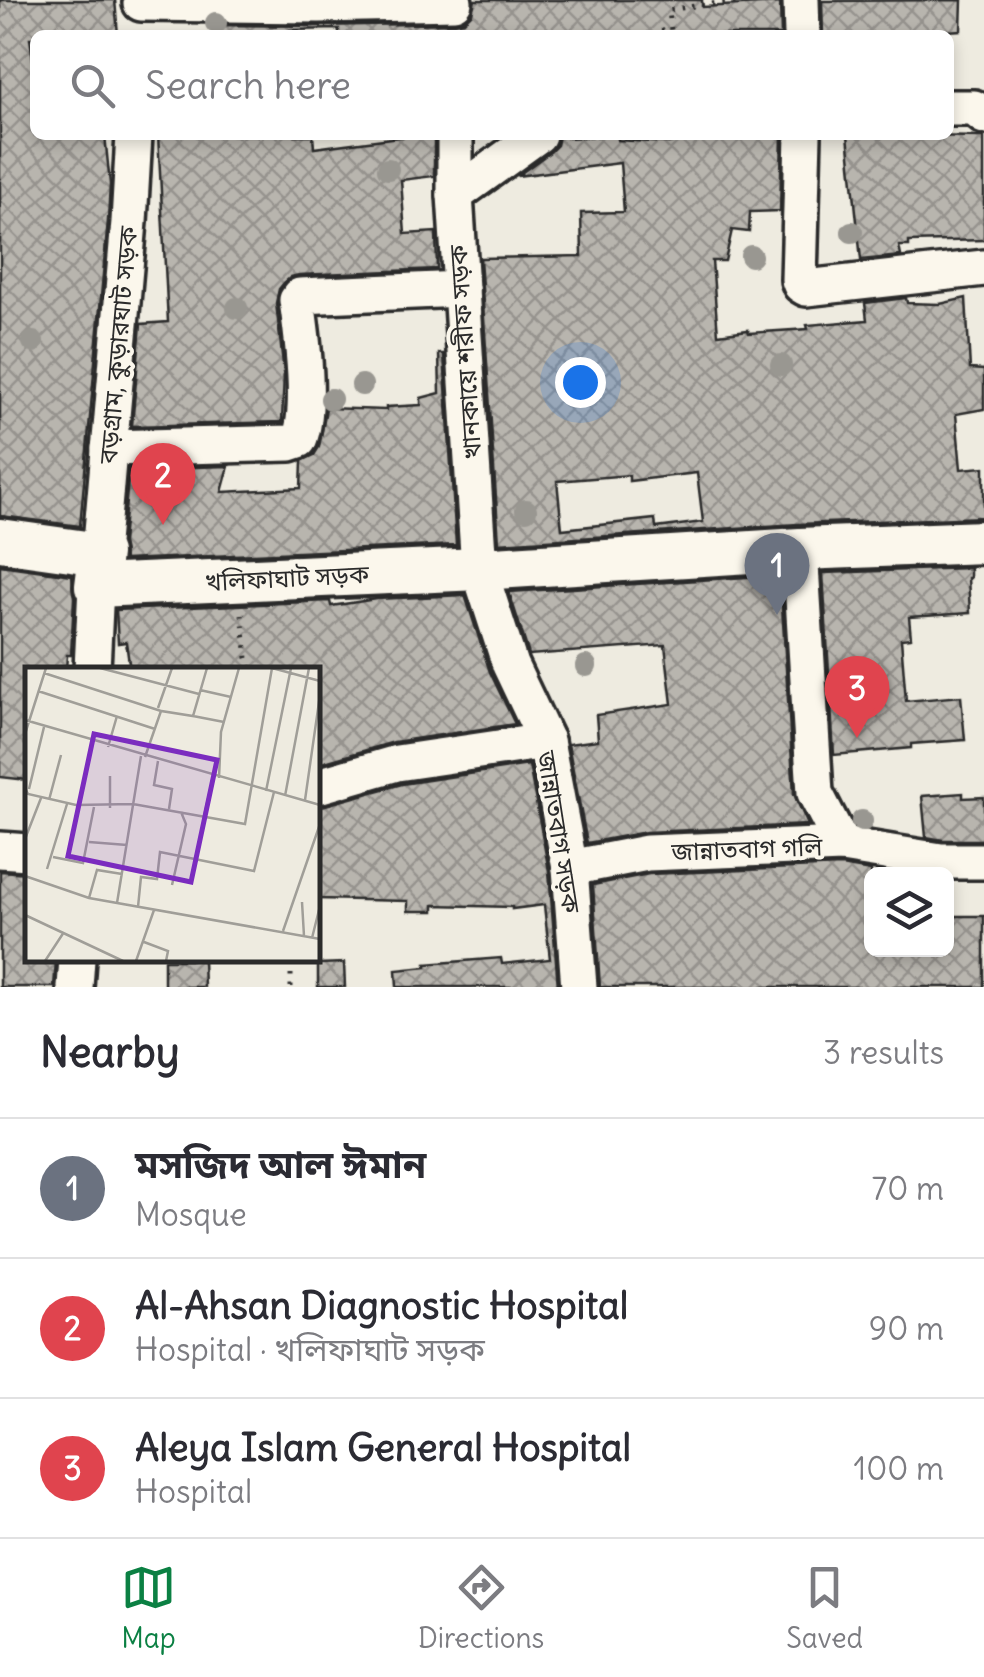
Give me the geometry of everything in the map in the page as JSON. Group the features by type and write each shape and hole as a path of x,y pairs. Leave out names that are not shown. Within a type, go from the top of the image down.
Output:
{"street":[{"path":"801,0 802,30"},
{"path":"140,13 319,4 455,12"},
{"path":"954,108 974,108 984,116"},
{"name":"বড়গ্রাম, কুড়ারঘাট সড়ক","path":"92,667 134,140"},
{"name":"খানকায়ে শরীফ সড়ক","path":"455,140 479,570"},
{"path":"456,195 531,140"},
{"path":"803,140 798,280 801,285 806,288 984,268"},
{"path":"109,448 299,440 304,421 297,300 300,296 461,289"},
{"name":"খলিফাঘাট সড়ক","path":"0,540 98,570 479,570"},
{"path":"479,570 984,542"},
{"path":"800,550 815,793 842,845"},
{"name":"জান্নাতবাগ সড়ক","path":"479,570 510,665 546,741 570,868 579,987"},
{"path":"320,785 397,763 546,741"},
{"name":"জান্নাতবাগ গলি","path":"570,868 648,853 842,845 940,861 984,861"},
{"path":"0,850 25,852"},
{"path":"76,987 77,962"}],"path":[{"path":"671,30 669,10 765,0"},
{"path":"240,605 250,667"},
{"path":"291,987 292,962"}],"building":[{"path":"0,0 115,0 118,30 30,30 30,140 106,140 110,184 80,526 0,516"},
{"path":"475,0 702,0 702,7 780,3 781,30 214,30 214,25 454,23 464,21 472,13"},
{"path":"962,0 961,30 823,30 822,1"},
{"path":"984,137 984,240 909,242 909,246 899,246 901,256 861,260 849,140"},
{"path":"158,140 313,140 314,148 376,140 434,140 434,176 401,180 405,234 436,232 437,269 299,275 279,289 276,303 284,373 282,422 132,426 141,324 168,322"},
{"path":"558,140 782,140 780,211 750,212 749,232 732,230 725,261 712,261 718,334 808,329 807,325 867,320 865,303 906,298 907,303 940,304 966,298 970,369 984,370 984,409 956,414 961,469 984,467 984,517 499,543 480,258 582,256 581,213 624,212 620,163 517,176 557,145","holes":["697,473 703,522 656,528 655,519 562,529 557,481 629,475 629,481"]},
{"path":"439,354 444,354 456,545 124,560 129,469 229,466 222,492 301,488 302,461 319,447 326,408 386,410 421,405 421,398 440,393"},
{"path":"0,565 72,575 71,655 67,655 66,667 25,667 25,780 0,777"},
{"path":"970,568 970,613 909,617 911,638 901,639 906,701 961,696 965,740 834,755 823,573"},
{"path":"780,575 794,794 808,825 646,832 587,843 568,744 598,740 596,715 672,704 665,645 529,655 509,592"},
{"path":"465,595 490,672 515,724 394,742 320,763 320,667 130,667 126,642 118,643 116,610 330,601 331,606 376,599"},
{"path":"529,765 549,871 558,987 397,987 396,970 426,964 501,958 502,964 550,959 544,905 512,909 434,905 434,911 408,911 408,901 320,899 320,806 402,784"},
{"path":"963,793 963,798 984,797 984,840 926,837 922,796"},
{"path":"841,866 864,870 864,957 954,957 954,916 984,916 984,987 600,987 593,885 649,874"},
{"path":"0,871 25,873 25,962 56,962 54,987 0,987"},
{"path":"164,962 203,962 204,987 164,987"},
{"path":"344,963 345,987 318,987 318,964"}],"place":[{"name":"Al-Ahsan Diagnostic Hospital","path":"163,525"},
{"name":"মসজিদ আল ঈমান","path":"777,615"},
{"name":"Aleya Islam General Hospital","path":"857,738"}]}
